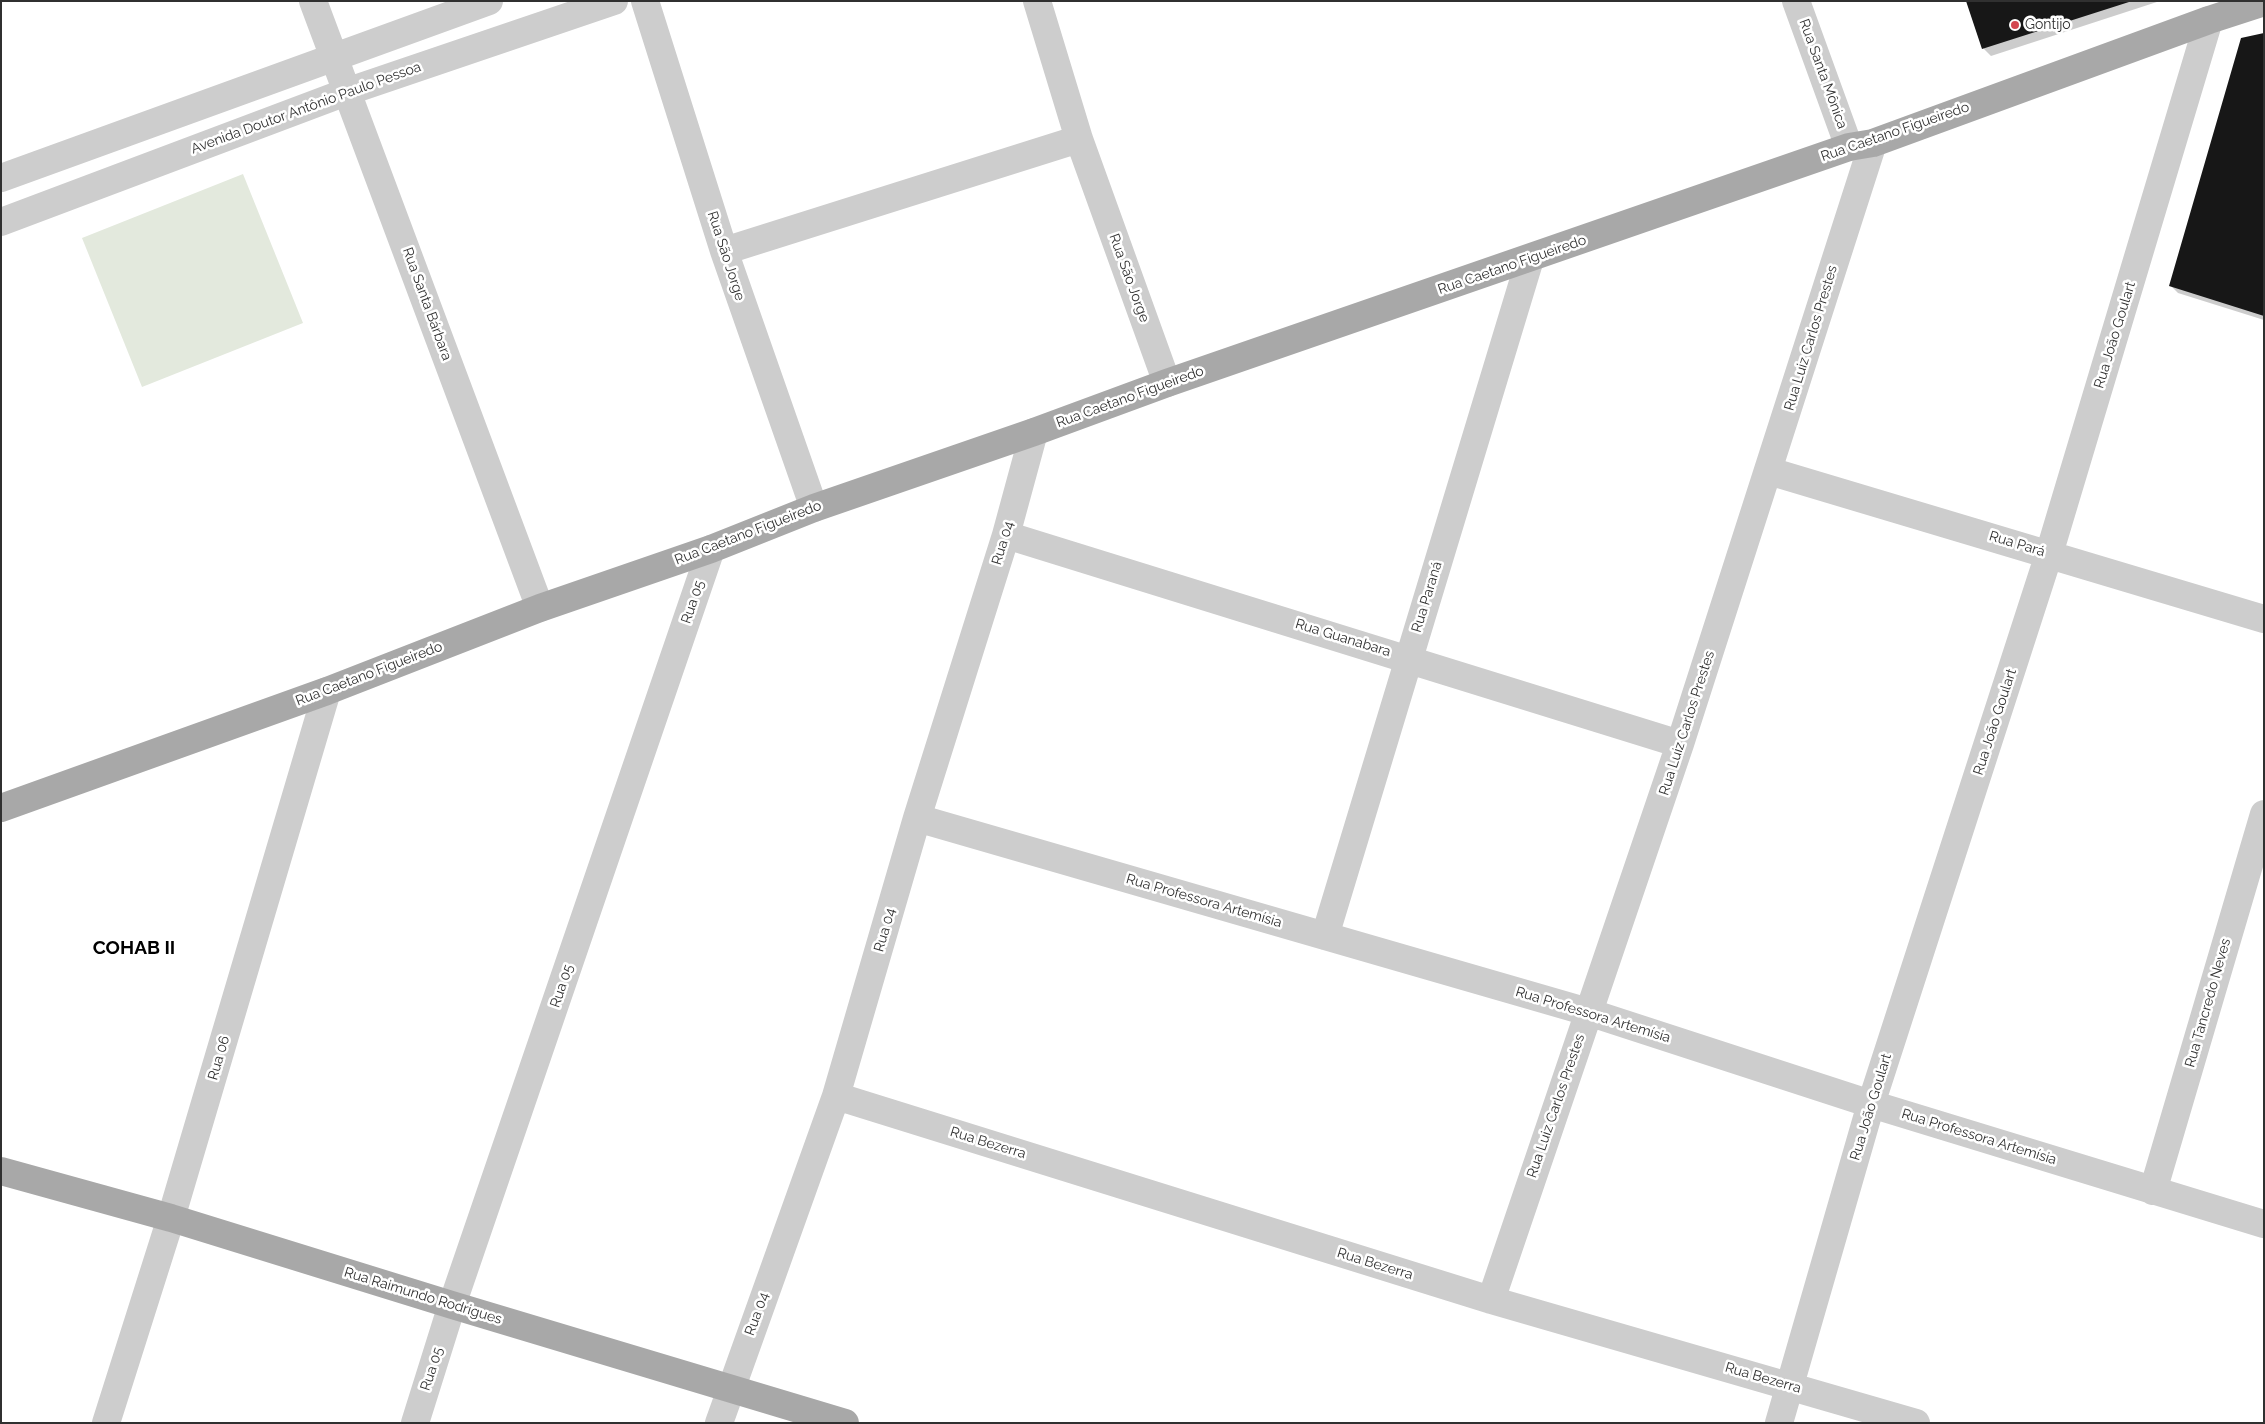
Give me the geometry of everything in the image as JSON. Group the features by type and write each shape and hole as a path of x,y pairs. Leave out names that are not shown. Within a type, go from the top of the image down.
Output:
{"main road":[{"name":"Rua Caetano Figueiredo","path":"1,808 327,691 540,608 711,549 814,508 1034,432 1167,382 1861,145 2264,2"},
{"name":"Rua Raimundo Rodrigues","path":"1,1171 171,1218 452,1306 845,1423"}],"street":[{"name":"Rua Santa Bárbara","path":"313,1 336,57 540,608"},
{"path":"1,178 489,1"},
{"name":"Avenida Doutor Antônio Paulo Pessoa","path":"1,222 348,91 614,1"},
{"name":"Rua São Jorge","path":"645,1 724,251 814,508"},
{"name":"Rua São Jorge","path":"1038,1 1079,140 1167,382"},
{"name":"Rua Santa Mônica","path":"1796,1 1861,145"},
{"name":"Rua João Goulart","path":"1779,1423 1871,1104 2050,554 2209,20"},
{"path":"724,251 1079,140"},
{"name":"Rua Luiz Carlos Prestes","path":"1491,1300 1680,744 1769,471 1861,145"},
{"name":"Rua Paraná","path":"1325,936 1530,259"},
{"name":"Rua 04","path":"719,1423 836,1096 918,818 1006,535 1034,432"},
{"name":"Rua Pará","path":"1769,471 2264,619"},
{"name":"Rua Guanabara","path":"1006,535 1408,658 1680,744"},
{"name":"Rua 05","path":"415,1423 452,1306 711,549"},
{"name":"Rua 06","path":"106,1423 171,1218 327,691"},
{"name":"Rua Tancredo Neves","path":"2153,1191 2264,814"},
{"name":"Rua Professora Artemísia","path":"918,818 1588,1012 1871,1104 2264,1224"},
{"name":"Rua Bezerra","path":"836,1096 1491,1300 1916,1423"}],"shaded area":[{"path":"243,174 303,323 142,387 82,238"}],"building":[{"name":"Gontijo","path":"1966,1 2129,1 2129,2 1982,49"},
{"path":"2264,33 2264,316 2169,286 2241,38"}],"place":[{"name":"Gontijo","path":"2015,25"}],"district":[{"name":"COHAB II","path":"134,948"}]}
